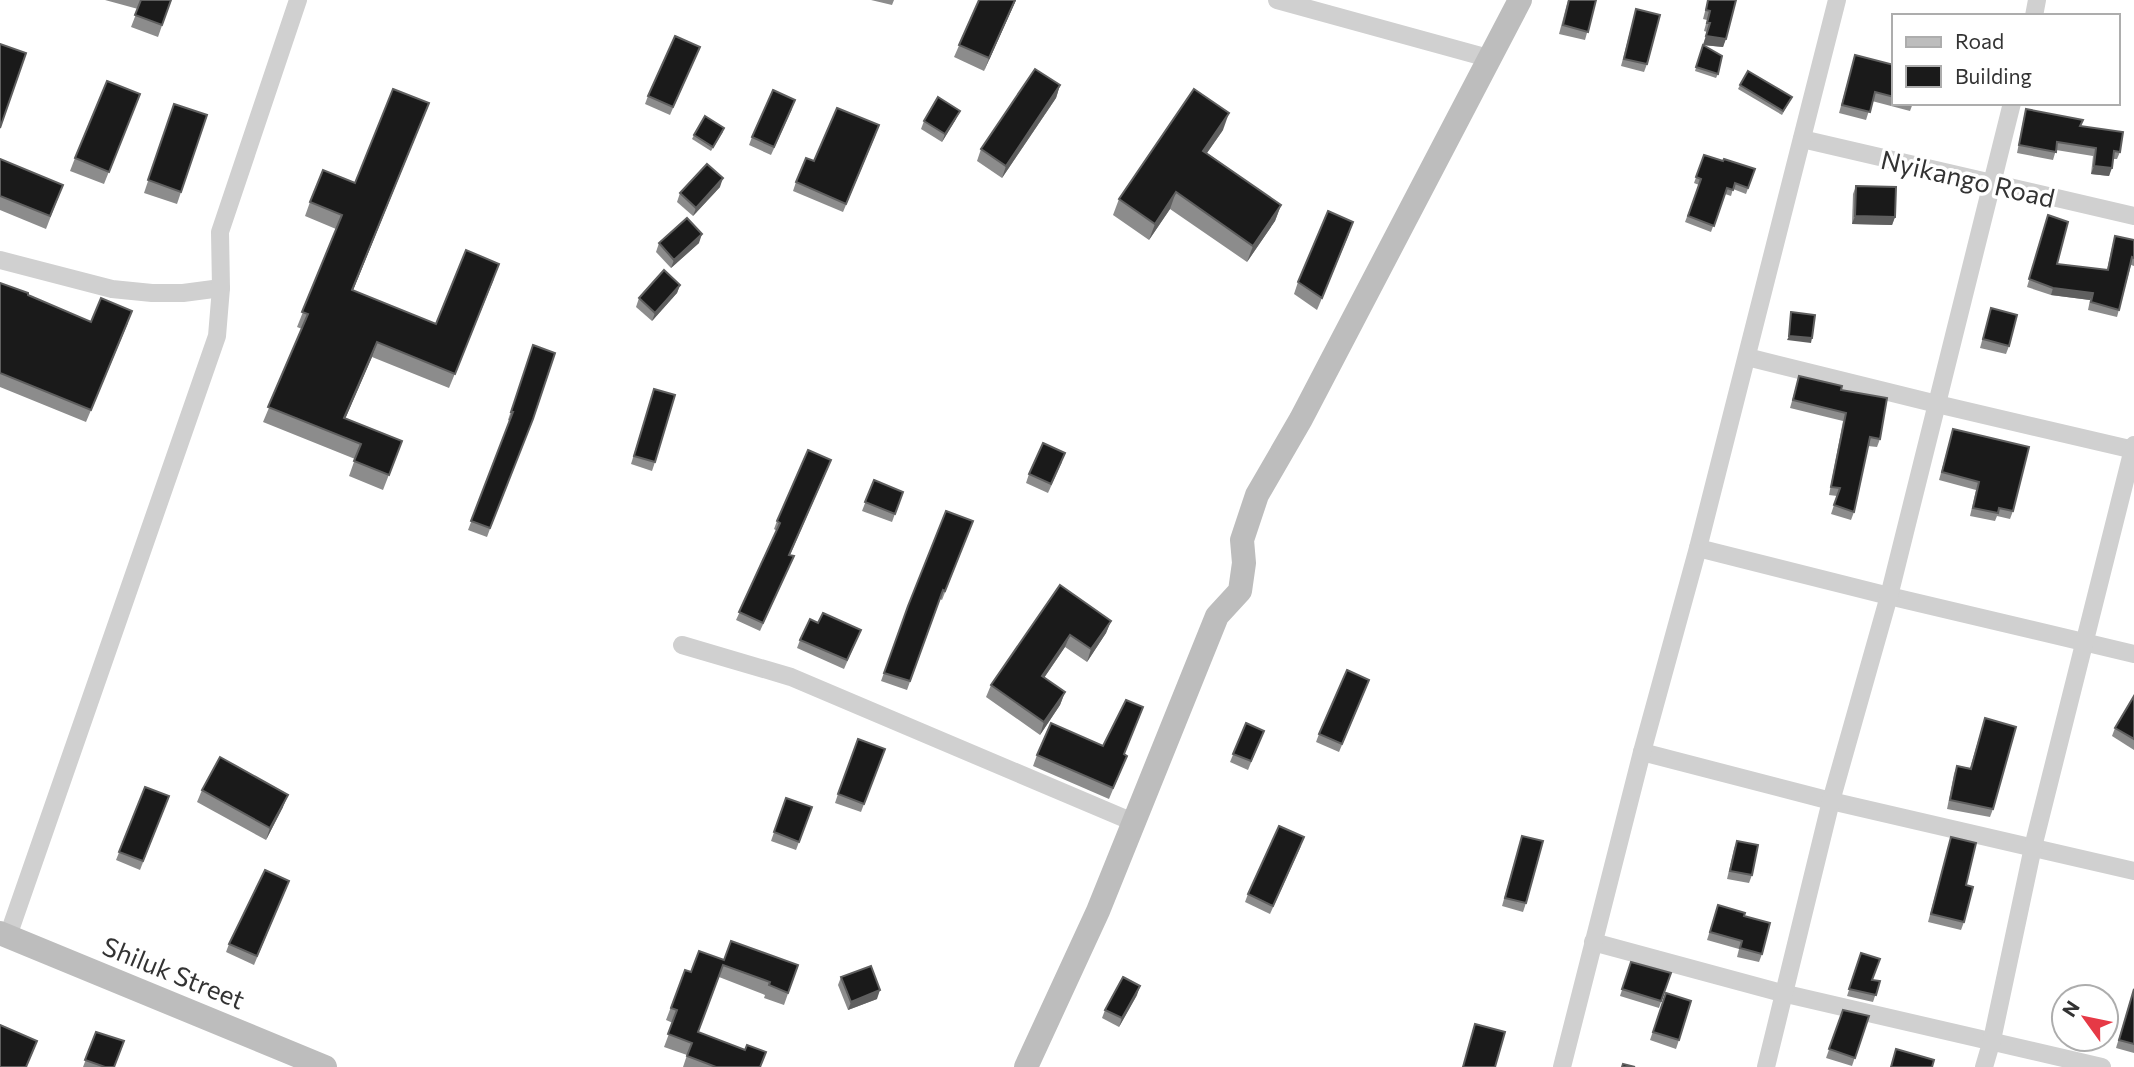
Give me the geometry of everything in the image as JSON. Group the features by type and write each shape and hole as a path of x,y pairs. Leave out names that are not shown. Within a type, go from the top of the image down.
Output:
{"street":[{"path":"4,934 217,336 222,288 220,232 298,0"},
{"path":"1277,0 1488,58"},
{"path":"1026,1067 1098,911 1217,616 1240,591 1244,563 1241,540 1256,495 1301,419 1520,0"},
{"path":"1562,1067 1642,752 1698,548 1837,0"},
{"path":"1766,1067 1831,801 1889,596 2012,105"},
{"name":"Nyikango Road","path":"1802,139 2134,216"},
{"path":"0,260 112,289 183,293 222,288"},
{"path":"1747,357 1937,404 2134,448 2033,847 1984,1067"},
{"path":"1698,548 2134,654"},
{"path":"682,645 791,677 1133,822"},
{"path":"1642,752 1831,801 2134,871"},
{"name":"Shiluk Street","path":"4,934 325,1067"},
{"path":"1593,942 1782,993 2102,1067"}],"building":[{"path":"141,0 171,0 162,25 135,15"},
{"path":"979,0 1015,0 989,58 959,45"},
{"path":"1569,0 1596,0 1588,32 1563,25"},
{"path":"1708,0 1736,0 1726,39 1706,36 1710,23 1707,23 1710,11 1706,10"},
{"path":"1636,9 1660,15 1647,64 1624,59"},
{"path":"675,36 700,47 673,107 648,96"},
{"path":"0,44 26,53 0,128"},
{"path":"1703,45 1722,56 1718,74 1696,67"},
{"path":"1855,55 1892,64 1892,96 1875,92 1870,112 1842,105"},
{"path":"1035,69 1060,85 1006,166 981,149"},
{"path":"1748,71 1792,97 1783,111 1740,85"},
{"path":"107,81 140,94 109,172 75,158"},
{"path":"393,89 429,103 352,290 436,324 466,250 499,264 455,374 377,342 344,418 402,441 389,475 354,461 361,444 268,407 308,314 302,312 342,215 310,202 323,170 355,183"},
{"path":"1194,89 1229,113 1203,151 1281,205 1253,246 1176,192 1155,224 1119,199"},
{"path":"773,90 795,100 774,147 752,137"},
{"path":"938,97 960,111 945,134 924,121"},
{"path":"174,104 207,115 181,192 148,180"},
{"path":"837,108 879,125 846,204 796,182 806,158 814,161"},
{"path":"2026,109 2083,120 2080,126 2123,132 2120,152 2114,151 2112,168 2094,166 2096,148 2057,142 2056,152 2019,145"},
{"path":"705,116 724,128 713,147 694,135"},
{"path":"1704,155 1755,169 1748,188 1735,183 1733,190 1727,188 1714,226 1688,216 1701,179 1696,177"},
{"path":"0,159 63,185 50,216 0,196"},
{"path":"707,164 723,178 696,208 680,193"},
{"path":"1856,186 1896,187 1895,217 1855,216"},
{"path":"1328,211 1353,222 1322,298 1298,282"},
{"path":"2048,215 2068,222 2057,264 2108,270 2115,236 2134,240 2134,258 2132,257 2119,310 2091,302 2093,293 2053,288 2029,279"},
{"path":"687,218 702,234 674,260 659,243"},
{"path":"664,270 680,285 655,313 639,298"},
{"path":"0,283 91,322 101,298 132,311 91,410 0,373"},
{"path":"1991,308 2017,315 2009,346 1983,339"},
{"path":"1791,312 1815,315 1812,338 1789,336"},
{"path":"533,345 555,353 533,419 490,528 471,521 513,412"},
{"path":"1799,376 1842,386 1841,390 1887,398 1880,439 1870,437 1854,512 1834,505 1840,488 1831,487 1846,413 1793,400"},
{"path":"654,389 675,395 655,462 634,456"},
{"path":"1953,429 2029,447 2013,511 1999,508 1998,513 1973,508 1979,482 1942,472"},
{"path":"1043,443 1065,453 1051,484 1029,474"},
{"path":"808,450 831,460 789,555 794,556 763,623 739,612 780,523 777,521"},
{"path":"874,480 903,492 895,514 865,502"},
{"path":"946,511 973,521 945,591 943,590 910,681 884,673"},
{"path":"1060,585 1111,621 1091,649 1070,635 1042,676 1065,692 1044,722 991,685"},
{"path":"823,613 861,630 847,660 800,640 810,619 818,623"},
{"path":"1347,670 1369,680 1342,744 1319,734"},
{"path":"2134,696 2134,739 2115,728"},
{"path":"1126,700 1143,707 1113,788 1037,755 1051,723 1103,746"},
{"path":"1985,718 2016,727 1993,809 1950,800 1957,766 1971,769"},
{"path":"1246,723 1264,731 1251,761 1233,754"},
{"path":"858,739 885,749 864,804 838,794"},
{"path":"220,757 288,795 270,828 202,790"},
{"path":"145,787 169,796 143,861 119,852"},
{"path":"786,798 812,807 799,842 774,832"},
{"path":"1279,826 1304,837 1273,906 1248,894"},
{"path":"1522,836 1543,841 1526,903 1505,898"},
{"path":"1951,837 1976,843 1966,885 1973,887 1964,922 1931,914"},
{"path":"1737,841 1758,845 1752,875 1730,871"},
{"path":"265,870 289,881 257,956 229,944"},
{"path":"1718,905 1770,923 1762,954 1740,948 1742,941 1710,932"},
{"path":"731,941 798,965 788,993 769,985 770,982 723,965 698,1032 745,1050 747,1045 766,1052 760,1067 716,1067 687,1056 692,1043 668,1034 677,1010 671,1008 685,970 691,972 699,951 724,960"},
{"path":"1861,953 1880,959 1872,980 1880,981 1876,995 1849,989"},
{"path":"1631,962 1671,973 1661,1001 1622,989"},
{"path":"871,966 880,990 851,1002 841,977"},
{"path":"1123,977 1140,986 1122,1018 1105,1010"},
{"path":"2134,989 2134,1044 2120,1040"},
{"path":"1666,993 1691,1001 1679,1040 1653,1032"},
{"path":"1843,1010 1869,1016 1855,1058 1829,1049"},
{"path":"1475,1024 1505,1032 1495,1067 1463,1067"},
{"path":"0,1025 37,1041 26,1067 0,1067"},
{"path":"96,1032 124,1041 114,1067 105,1067 85,1060"},
{"path":"1896,1049 1934,1060 1932,1067 1891,1067"}]}
